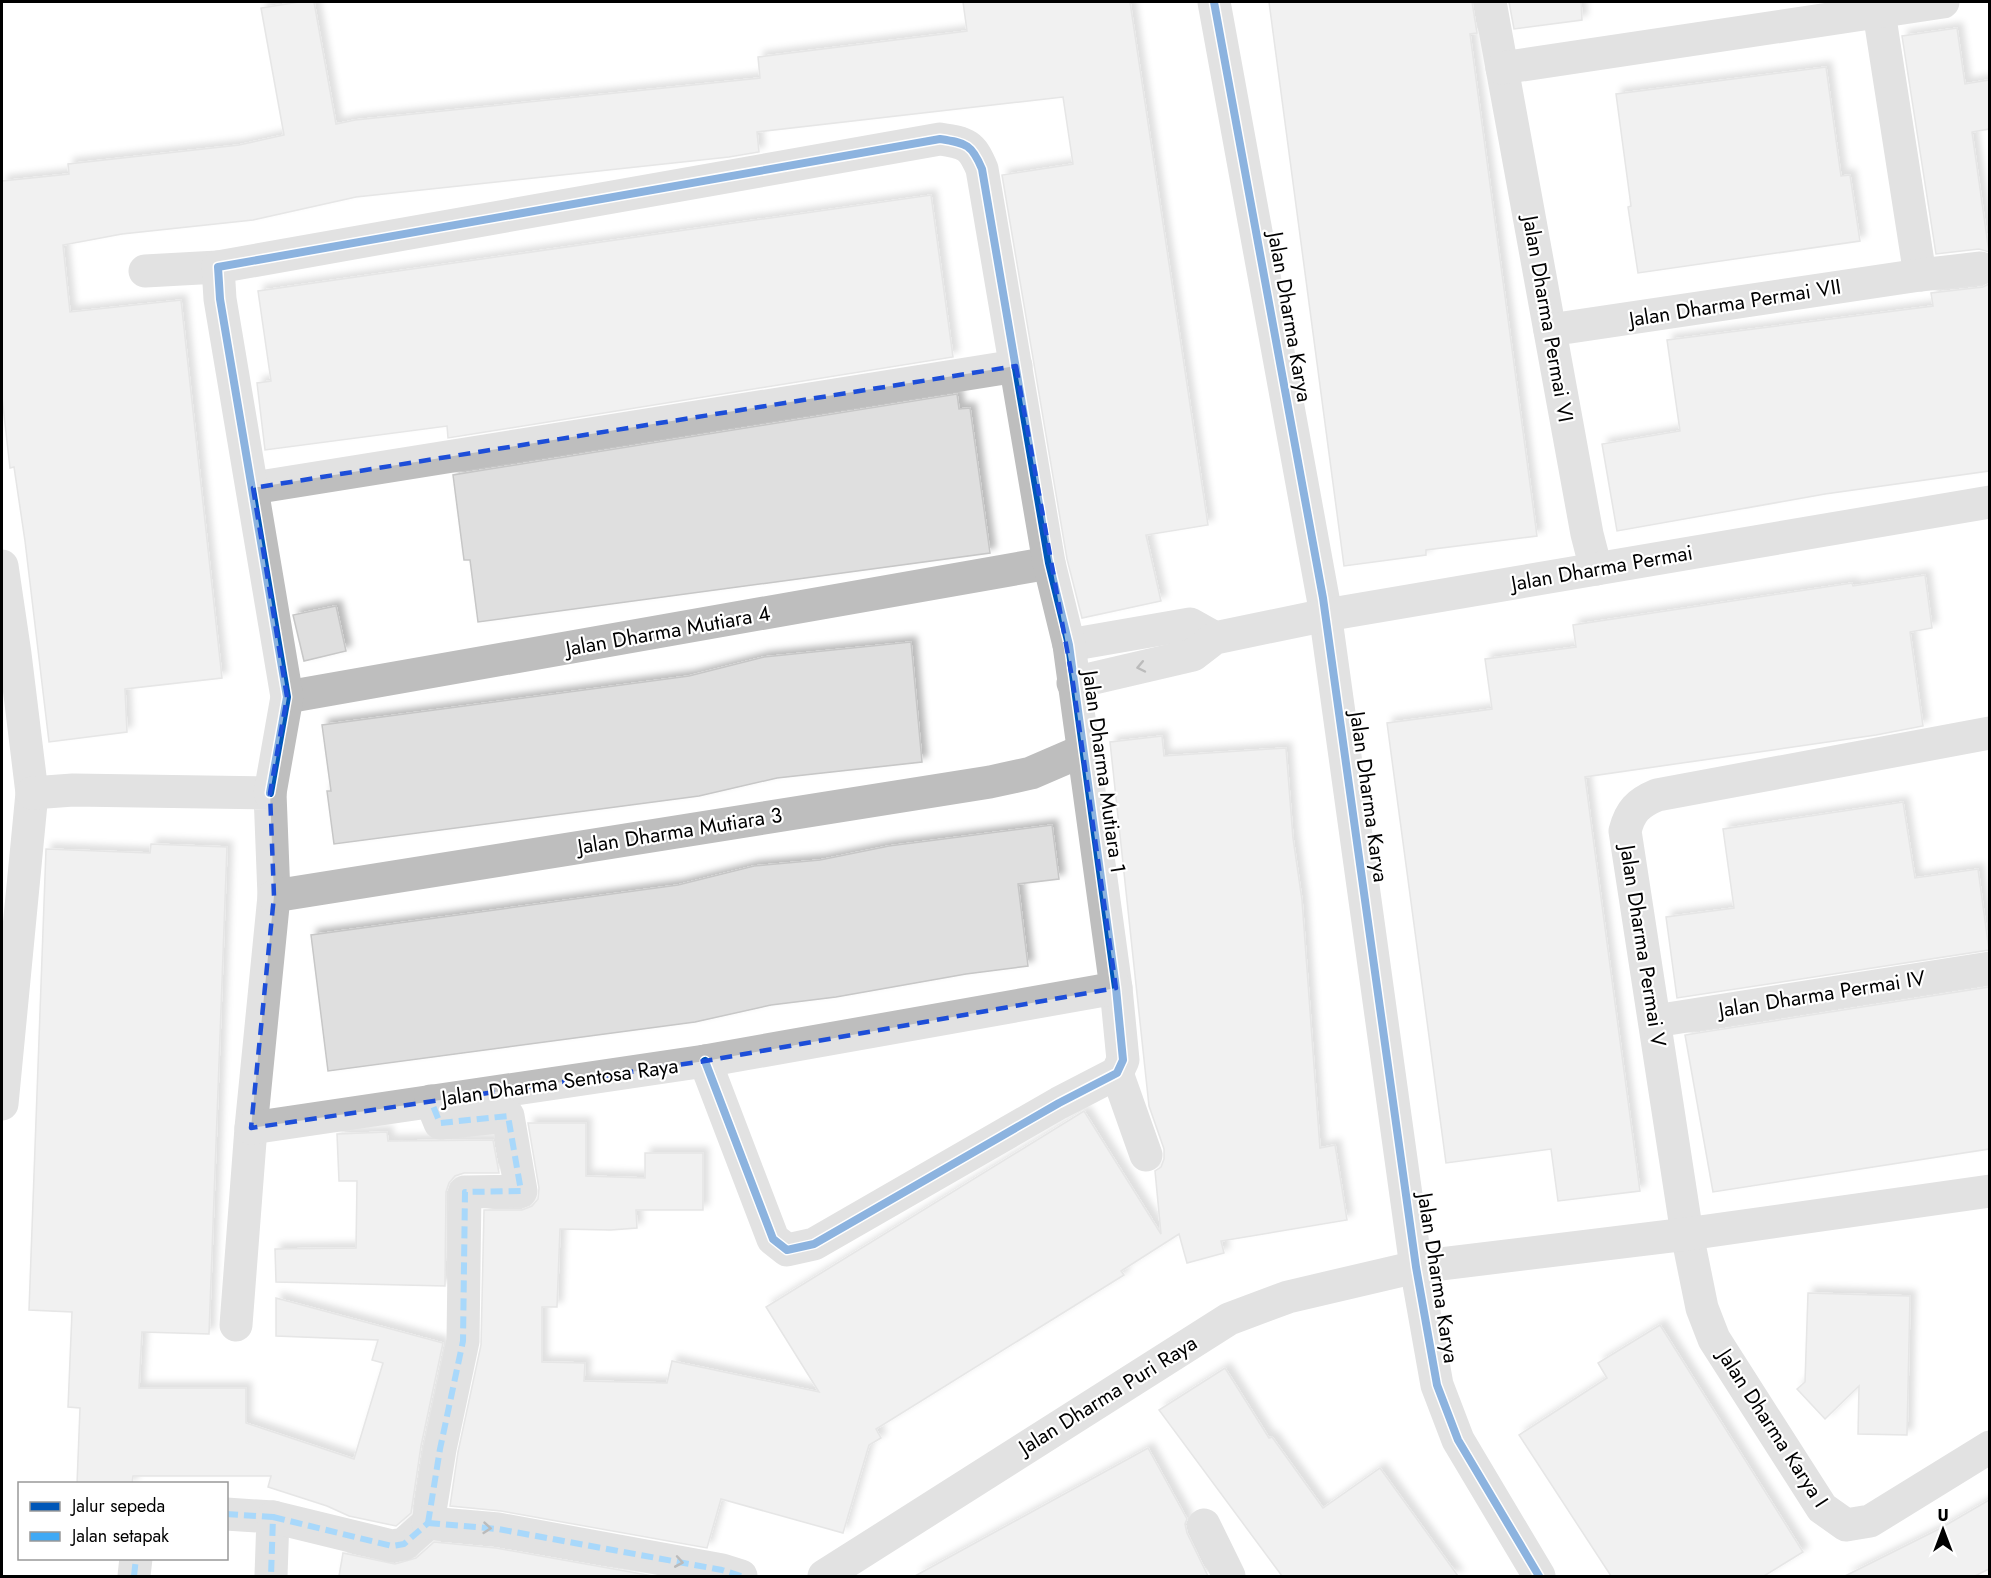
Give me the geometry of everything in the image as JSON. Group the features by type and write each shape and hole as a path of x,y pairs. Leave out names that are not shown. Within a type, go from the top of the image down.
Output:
{"street":[{"name":"Jalan Dharma Karya","path":"1214,2 1326,615 1416,1267 1437,1385 1458,1440 1539,1576"},
{"name":"Jalan Dharma Permai VI","path":"1490,2 1587,534 1596,569"},
{"path":"1502,68 1943,2"},
{"path":"1879,12 1920,275"},
{"name":"Jalan Dharma Mutiara 1","path":"145,271 218,267 940,139 958,141 969,146 976,154 982,169 1049,563 1069,645 1116,988 1124,1060 1117,1073"},
{"path":"218,267 220,299 287,697 270,793 274,896 251,1128 236,1325"},
{"name":"Jalan Dharma Permai VII","path":"1551,330 1981,268"},
{"path":"253,488 1016,366"},
{"name":"Jalan Dharma Permai","path":"1073,682 1193,656 1215,638 1326,615 1596,569 1989,507"},
{"name":"Jalan Dharma Mutiara 4","path":"287,697 1049,563"},
{"path":"2,566 32,793 2,1104"},
{"path":"1069,645 1190,624 1215,638"},
{"name":"Jalan Dharma Permai V","path":"1687,1234 1624,831 1633,809 1657,795 1989,733"},
{"name":"Jalan Dharma Mutiara 3","path":"274,896 990,782 1031,773 1082,751"},
{"path":"32,793 73,790 270,793"},
{"name":"Jalan Dharma Permai IV","path":"1655,1021 1989,968"},
{"name":"Jalan Dharma Sentosa Raya","path":"251,1128 705,1060 1116,988"},
{"path":"705,1060 773,1239 787,1250 814,1244 1059,1103 1117,1073 1146,1155"},
{"path":"228,1514 273,1517 392,1546 404,1544 428,1523 440,1449 463,1341 465,1192 521,1191 508,1116 440,1122 431,1101"},
{"path":"1416,1267 1687,1234 1989,1191"},
{"name":"Jalan Dharma Karya I","path":"1687,1234 1702,1308 1714,1339 1822,1508 1830,1514 1846,1525 1870,1521 1989,1447"},
{"name":"Jalan Dharma Puri Raya","path":"824,1576 1229,1319 1288,1297 1416,1267"},
{"path":"271,1576 273,1517"},
{"path":"428,1523 498,1529 722,1570 741,1576"},
{"path":"1204,1525 1229,1576"},
{"path":"134,1576 136,1560"}],"highlighted area":[{"path":"1016,366 1073,683 1116,988 705,1061 251,1128 274,896 270,793 287,697 253,488"}],"building":[{"path":"314,2 336,124 355,120 760,78 758,57 967,31 963,2 1130,2 1208,525 1146,535 1161,601 1082,618 1067,559 1002,175 1073,164 1063,97 757,132 759,152 729,157 356,197 253,220 122,234 63,245 70,312 181,300 222,678 125,689 127,732 49,742 25,541 14,467 10,468 2,397 2,181 69,174 68,164 239,145 284,135 261,8"},
{"path":"1269,2 1472,2 1477,33 1470,34 1537,536 1426,550 1426,555 1344,566"},
{"path":"1509,2 1581,2 1582,20 1514,29"},
{"path":"1957,28 1965,84 1989,80 1989,129 1972,132 1989,252 1979,249 1936,254 1902,36"},
{"path":"1826,67 1841,176 1850,175 1860,241 1638,273 1628,207 1631,206 1616,94"},
{"path":"931,195 953,357 448,438 447,426 265,450 257,383 271,381 258,291"},
{"path":"1989,284 1989,471 1825,494 1617,531 1602,444 1680,431 1667,340 1933,306 1931,293 1983,287"},
{"path":"957,394 959,409 970,408 990,553 478,622 470,560 464,560 453,475"},
{"path":"1925,575 1932,628 1910,632 1923,726 1876,735 1585,777 1640,1191 1558,1201 1551,1149 1446,1163 1387,723 1492,709 1485,659 1576,647 1573,625 1852,583 1853,586"},
{"path":"336,606 346,651 304,661 293,615"},
{"path":"911,642 922,762 777,778 699,796 334,844 327,791 331,791 322,725 689,676 764,657"},
{"path":"1162,736 1164,756 1286,748 1293,838 1302,900 1320,1148 1335,1145 1347,1220 1221,1241 1224,1253 1187,1263 1179,1234 1121,1271 1124,1275 876,1429 881,1438 869,1445 843,1533 721,1499 707,1548 501,1511 450,1506 458,1452 481,1345 484,1210 522,1210 532,1206 538,1199 539,1188 528,1123 586,1123 586,1176 645,1178 645,1153 703,1153 703,1210 636,1210 637,1228 560,1229 557,1307 542,1307 542,1362 585,1363 584,1381 667,1383 672,1361 819,1392 766,1307 1084,1111 1161,1234 1155,1171 1161,1167 1164,1149 1149,1106 1110,742"},
{"path":"1903,802 1915,878 1978,869 1989,950 1677,998 1666,917 1734,908 1723,829"},
{"path":"1052,825 1059,879 1018,884 1028,966 966,974 836,997 771,1005 695,1022 328,1071 311,935 678,885 754,866 820,860 889,846"},
{"path":"151,844 227,847 209,1334 142,1332 139,1388 246,1388 246,1423 354,1459 383,1363 372,1360 378,1340 276,1336 276,1298 443,1343 421,1446 411,1513 396,1526 349,1516 327,1506 268,1487 271,1476 133,1476 132,1482 77,1482 80,1408 68,1407 72,1312 29,1310 46,849 150,853"},
{"path":"1989,987 1989,1149 1713,1192 1685,1035"},
{"path":"387,1132 388,1141 493,1140 499,1173 464,1173 455,1176 446,1192 445,1286 276,1282 275,1249 356,1248 357,1181 339,1181 337,1134"},
{"path":"1808,1293 1910,1296 1907,1435 1858,1434 1859,1386 1825,1419 1797,1389 1805,1382"},
{"path":"1660,1325 1803,1552 1764,1576 1611,1576 1519,1435 1607,1378 1598,1363"},
{"path":"1225,1368 1269,1438 1272,1437 1323,1508 1380,1468 1458,1576 1282,1576 1159,1410"},
{"path":"1148,1448 1187,1519 1185,1524 1187,1533 1208,1576 915,1576"},
{"path":"1989,1500 1989,1569 1975,1576 1845,1576 1941,1528"},
{"path":"434,1542 496,1548 653,1576 339,1576 343,1553 395,1564 416,1558"}],"marked path":[{"path":"428,1523 440,1449 463,1341 465,1192 521,1191 508,1116 440,1123 431,1101"},
{"path":"228,1514 273,1517 271,1576"},
{"path":"273,1517 392,1546 404,1544 428,1523"},
{"path":"428,1523 498,1529 722,1570 741,1576"},
{"path":"134,1576 136,1560"}],"cycle path":[{"path":"1214,2 1323,598 1416,1267 1437,1385 1458,1440 1539,1576"},
{"path":"270,793 287,697 220,299 218,267 940,139 967,146 982,169 1049,563 1069,645 1116,988 1123,1060 1117,1073 1059,1103 814,1244 787,1250 773,1239 705,1061"}]}
